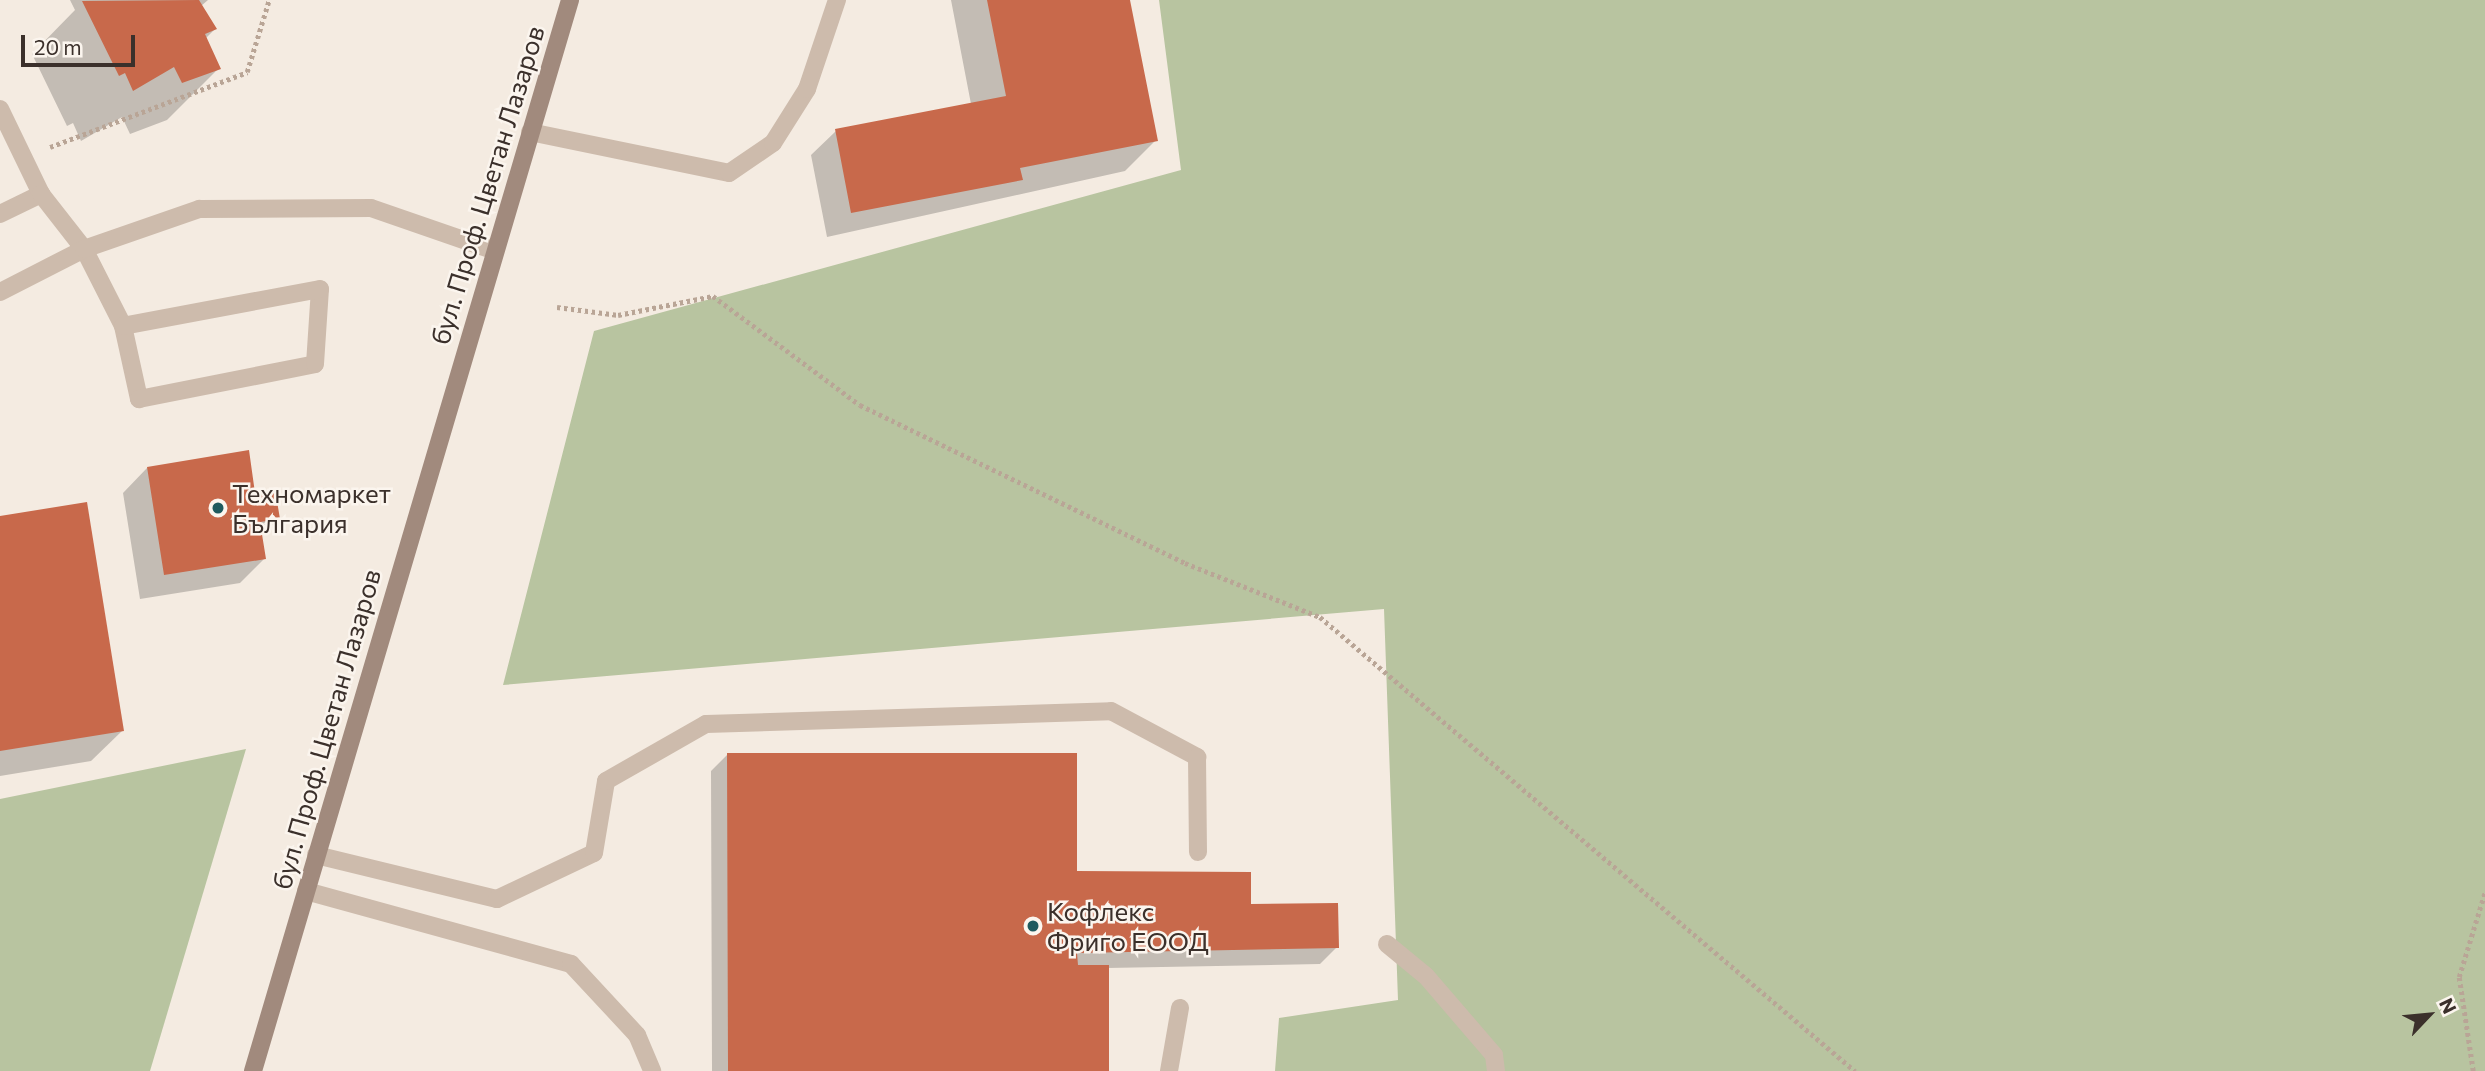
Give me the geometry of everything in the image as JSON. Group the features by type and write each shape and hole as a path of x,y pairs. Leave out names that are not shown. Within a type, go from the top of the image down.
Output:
{"main road":[{"name":"бул. Проф. Цветан Лазаров","path":"253,1071 570,0"}],"street":[{"path":"530,132 729,173 773,143 807,89 837,0"},
{"path":"0,109 41,194 83,249 122,326 139,399 315,364 320,289 122,326"},
{"path":"0,214 41,194"},
{"path":"0,292 83,249 199,209 370,208 495,251"},
{"path":"316,855 497,899 594,853 606,781 706,723 1111,710 1197,757 1198,852"},
{"path":"306,891 571,964 637,1035 652,1071"},
{"path":"1387,944 1426,975 1494,1055 1496,1071"},
{"path":"1169,1071 1180,1008"}],"path":[{"path":"23,157 247,72 269,0"},
{"path":"557,307 618,315 713,296 860,405 1185,563 1320,617 1855,1071"},
{"path":"2473,1071 2459,977 2485,892"}],"green space":[{"path":"1159,0 2485,0 2485,1071 1275,1071 1279,1018 1398,1000 1384,609 503,685 594,331 1181,170"},
{"path":"246,749 150,1071 0,1071 0,799"}],"building":[{"path":"199,0 217,29 205,34 221,69 182,83 174,67 133,91 125,73 119,76 82,1"},
{"path":"987,0 1130,0 1158,141 1020,168 1023,180 851,213 835,129 1006,96"},
{"path":"249,450 255,493 275,489 280,519 260,522 266,559 164,575 147,467"},
{"path":"87,502 124,731 0,751 0,516"},
{"name":"Кофлекс Фриго ЕООД","path":"727,753 1077,753 1077,871 1251,872 1251,904 1338,903 1339,948 1077,953 1078,965 1109,965 1109,1071 728,1071"}],"place":[{"name":"Техномаркет България","path":"218,508"},
{"name":"Кофлекс Фриго ЕООД","path":"1033,926"}]}
